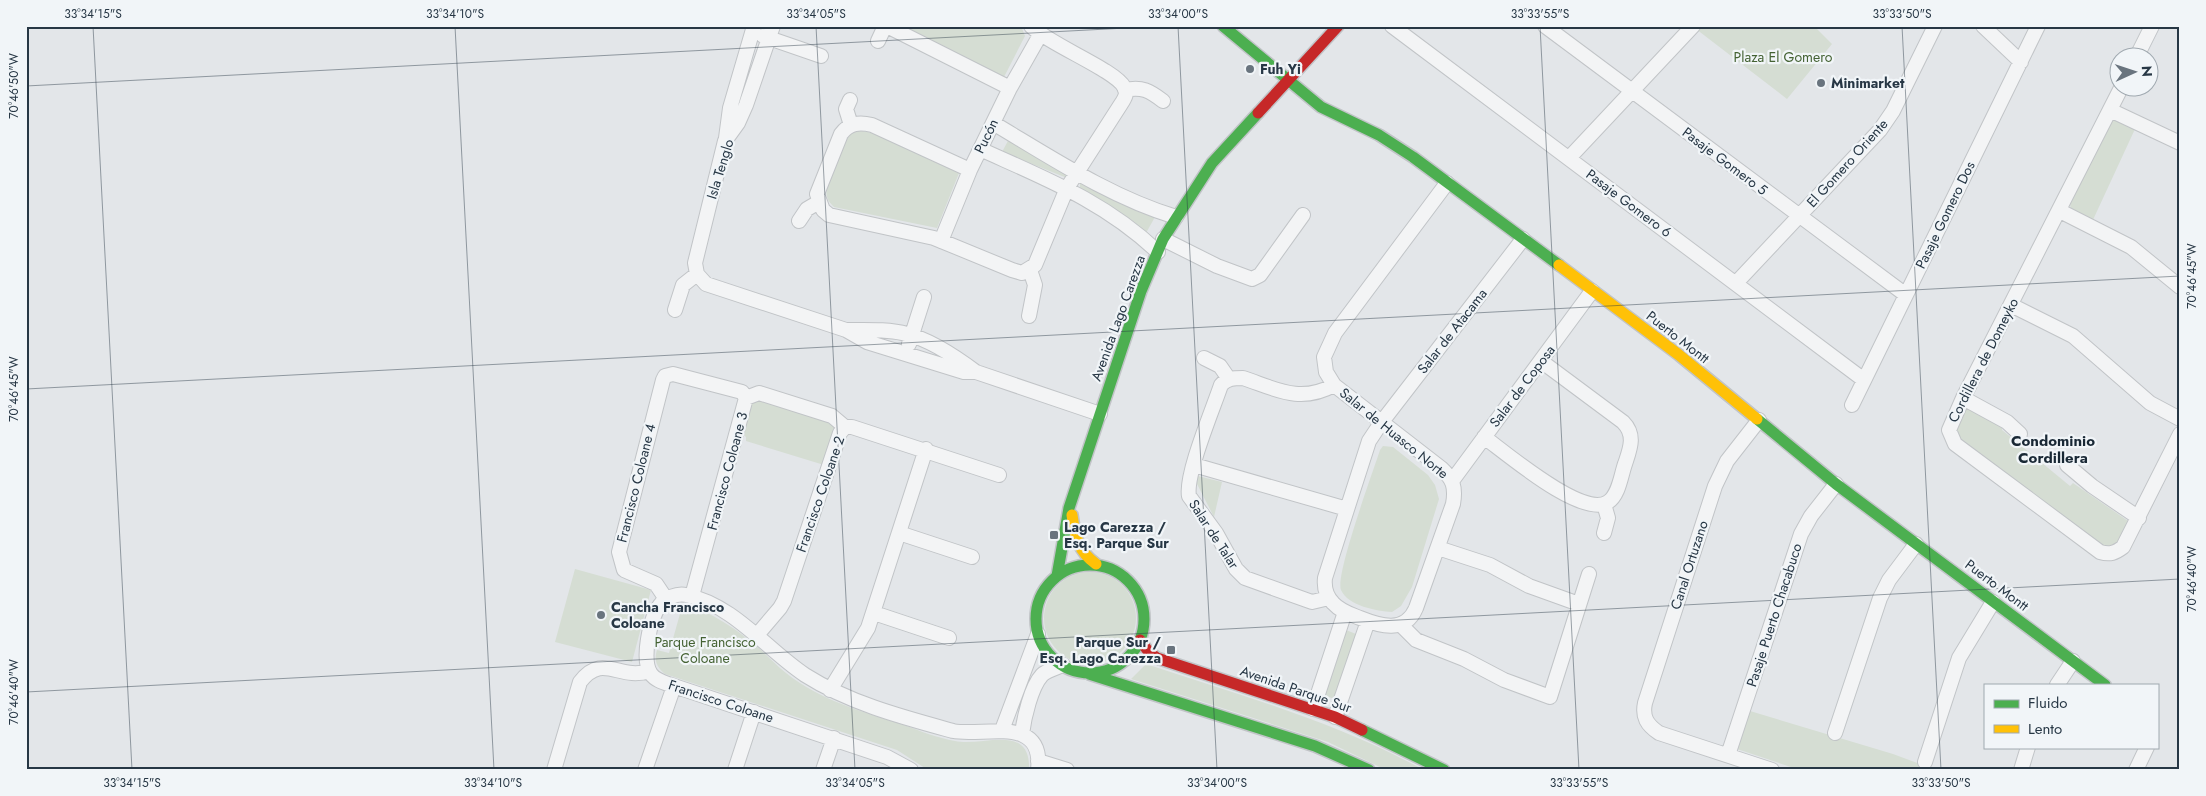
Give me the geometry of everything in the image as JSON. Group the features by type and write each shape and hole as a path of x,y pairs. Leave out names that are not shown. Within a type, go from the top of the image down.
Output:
{"street":[{"path":"878,41 886,26 1010,88"},
{"name":"Puerto Montt","path":"1223,26 1320,107 1392,143 1448,183 1679,356 1836,484 2105,684"},
{"name":"Avenida Lago Carezza","path":"1057,576 1067,514 1141,290 1160,245 1212,163 1338,26"},
{"name":"Pasaje Gomero 6","path":"1392,26 1864,380"},
{"name":"Pasaje Gomero 5","path":"1545,26 1906,295"},
{"path":"1569,158 1693,26"},
{"name":"El Gomero Oriente","path":"1736,283 1873,139 1886,121 1936,26"},
{"path":"1983,26 2021,62"},
{"name":"Pasaje Gomero Dos","path":"1852,405 2038,26"},
{"path":"2141,48 2152,26"},
{"path":"725,141 730,108 753,29 771,32 821,56"},
{"path":"970,170 872,125 859,123 851,125 844,130 838,138 818,188 819,202 829,215 838,218 906,231 941,242 1012,270 1022,273 1030,270 1038,258 1067,188 1125,98 1125,90 1115,77 1035,31"},
{"name":"Pucón","path":"941,242 970,170 1035,31"},
{"name":"Isla Tenglo","path":"701,279 695,263 725,141 738,123 746,105 771,32"},
{"path":"1125,90 1145,89 1163,101"},
{"name":"Cordillera de Domeyko","path":"2116,98 1963,398 1950,425 1950,435 1955,444 2100,552 2116,553 2124,547 2180,434"},
{"path":"850,100 846,109 851,125"},
{"path":"2110,110 2180,143"},
{"path":"993,122 1132,202 1176,217"},
{"path":"980,149 1091,200 1160,245 1252,280 1260,275 1303,215"},
{"name":"Salar de Huasco Norte","path":"1401,625 1414,613 1438,548 1453,504 1455,492 1452,481 1441,468 1334,385 1326,372 1324,357 1331,339 1448,183"},
{"path":"798,221 807,209 819,202"},
{"path":"2060,211 2132,247 2180,287"},
{"name":"Salar de Atacama","path":"1329,598 1325,578 1369,441 1523,239"},
{"path":"1029,316 1035,285 1030,270"},
{"path":"674,310 683,285 701,279 846,330 867,342 964,372 976,372"},
{"name":"Salar de Coposa","path":"1452,481 1592,291"},
{"path":"906,354 924,297"},
{"path":"2011,305 2072,336 2150,403 2180,419"},
{"path":"846,330 870,330 912,336 964,363 976,372 1100,414"},
{"path":"1204,358 1220,366 1229,379 1243,378 1299,396 1318,393 1334,385"},
{"path":"1484,437 1569,497 1589,504 1604,504 1612,498 1632,444 1630,430 1623,422 1541,360"},
{"name":"Francisco Coloane 3","path":"668,375 675,374 742,392 746,398 692,596"},
{"name":"Francisco Coloane 4","path":"666,599 656,584 624,570 619,552 662,383 664,377 668,375"},
{"name":"Salar de Talar","path":"1229,379 1221,385 1188,484 1189,496 1216,533 1240,574 1253,583 1312,602 1329,598"},
{"path":"746,398 759,394 832,416 845,427"},
{"path":"1963,398 2007,422 2020,434"},
{"name":"Canal Ortuzano","path":"1728,755 1659,733 1649,726 1646,721 1644,715 1645,703 1715,486 1728,461 1759,420"},
{"name":"Francisco Coloane 2","path":"757,635 784,601 840,433 845,427 852,427 926,449 999,475"},
{"path":"830,690 864,635 874,613 926,449"},
{"path":"1194,465 1347,509"},
{"path":"2067,465 2092,486 2139,518"},
{"name":"Pasaje Puerto Chacabuco","path":"1728,755 1801,534 1816,509 1836,484"},
{"name":"Avenida Lago Carezza","path":"1072,499 1074,530 1079,549 1084,557 1096,564"},
{"path":"1604,504 1608,518 1604,533"},
{"path":"899,533 972,556"},
{"path":"1835,734 1880,598 1889,580 1916,544"},
{"path":"1438,548 1490,565 1534,588 1580,604"},
{"path":"1083,672 1097,672 1117,666 1133,652 1140,640 1144,627 1144,614 1138,594 1131,583 1109,567 1096,564 1078,566 1057,576 1047,586 1040,598 1036,612 1038,634 1048,652 1063,665 1083,672 1315,746 1365,769"},
{"path":"1329,598 1337,608 1345,612 1389,627 1401,625 1416,640 1464,659 1504,680 1550,697 1589,574"},
{"path":"554,770 580,682 586,673 603,667 633,675 649,671 645,654 655,615 660,604 666,599 682,594 709,603 757,635 787,663 830,690 856,701 953,731 980,733 1002,730 1022,734 1033,746 1038,765 1067,770"},
{"path":"1924,762 1960,658 1969,640 1994,602"},
{"path":"1313,709 1345,612"},
{"path":"874,613 949,638"},
{"path":"1335,717 1368,621"},
{"path":"1002,730 1038,634"},
{"name":"Avenida Parque Sur","path":"1140,640 1148,651 1167,662 1335,717 1444,770"},
{"path":"2058,684 2073,661"},
{"path":"1022,734 1026,713 1039,680 1047,671 1063,665"},
{"name":"Francisco Coloane","path":"649,671 657,679 674,686 834,738 887,757 910,770"},
{"path":"645,770 674,686"},
{"path":"735,770 754,712"},
{"path":"823,770 834,738"},
{"path":"2021,770 2028,748"},
{"path":"2136,770 2146,748"},
{"path":"1728,755 1772,770"}],"green space":[{"path":"894,26 1021,26 1025,36 1004,77"},
{"name":"Plaza El Gomero","path":"1699,26 1814,26 1832,44 1787,99 1696,29"},
{"path":"2117,119 2135,129 2092,222 2071,210 2070,204 2109,123"},
{"path":"858,130 876,134 959,173 937,228 834,207 830,203 827,196 827,187 846,140"},
{"path":"1009,139 1067,173 1067,178 1002,152"},
{"path":"1080,183 1086,184 1113,199 1155,217 1146,233 1103,201 1080,188"},
{"path":"761,397 831,419 835,428 824,465 746,441 746,437 743,434 751,399"},
{"path":"1966,405 2002,424 2002,430 2070,486 2073,483 2131,523 2120,544 2104,549 1957,438 1955,424"},
{"path":"1383,446 1393,447 1428,475 1435,485 1439,499 1412,587 1401,606 1392,612 1371,609 1356,604 1341,590 1341,581 1349,545 1380,450"},
{"path":"1198,476 1222,482 1214,517 1196,482"},
{"name":"Parque Francisco Coloane","path":"575,569 651,590 632,662 555,642"},
{"path":"1090,572 1107,576 1122,586 1132,601 1136,618 1132,635 1122,650 1107,660 1090,664 1073,660 1058,650 1048,635 1044,618 1048,601 1058,586 1073,576"},
{"name":"Parque Francisco Coloane","path":"683,603 715,617 734,629 786,673 827,698 949,740 966,742 1014,741 1022,746 1028,755 1029,770 928,770 897,750 665,674 656,663 657,650 669,653"},
{"path":"1346,630 1356,634 1334,699 1324,695"},
{"path":"1146,664 1322,724 1391,753 1424,770 1386,770 1328,742 1131,679"},
{"path":"1750,711 1893,754 1936,770 1800,770 1737,749"}],"traffic: fast":[{"path":"1223,26 1321,107 1379,135 1413,157 1559,265"},
{"path":"1057,576 1069,508 1141,291 1163,239 1212,163 1258,113"},
{"path":"1757,419 1836,484 2104,684"},
{"path":"1090,565 1111,569 1128,581 1140,598 1144,619 1140,640 1128,657 1111,669 1090,673 1069,669 1052,657 1040,640 1036,619 1040,598 1052,581 1069,569 1090,565"},
{"path":"1089,674 1315,746 1369,770"},
{"path":"1362,730 1444,770"}],"traffic: slow":[{"path":"1559,265 1679,355 1757,419"},
{"path":"1072,515 1078,542 1085,554 1096,564"}],"traffic: jam":[{"path":"1258,113 1338,26"},
{"path":"1140,640 1148,651 1157,658 1335,717 1362,730"}],"place":[{"name":"Fuh Yi","path":"1250,69"},
{"name":"Minimarket","path":"1821,83"},
{"name":"Lago Carezza / Esq. Parque Sur","path":"1054,535"},
{"name":"Cancha Francisco Coloane","path":"601,615"},
{"name":"Parque Sur / Esq. Lago Carezza","path":"1171,650"}],"district":[{"name":"Condominio Cordillera","path":"2053,450"}]}
